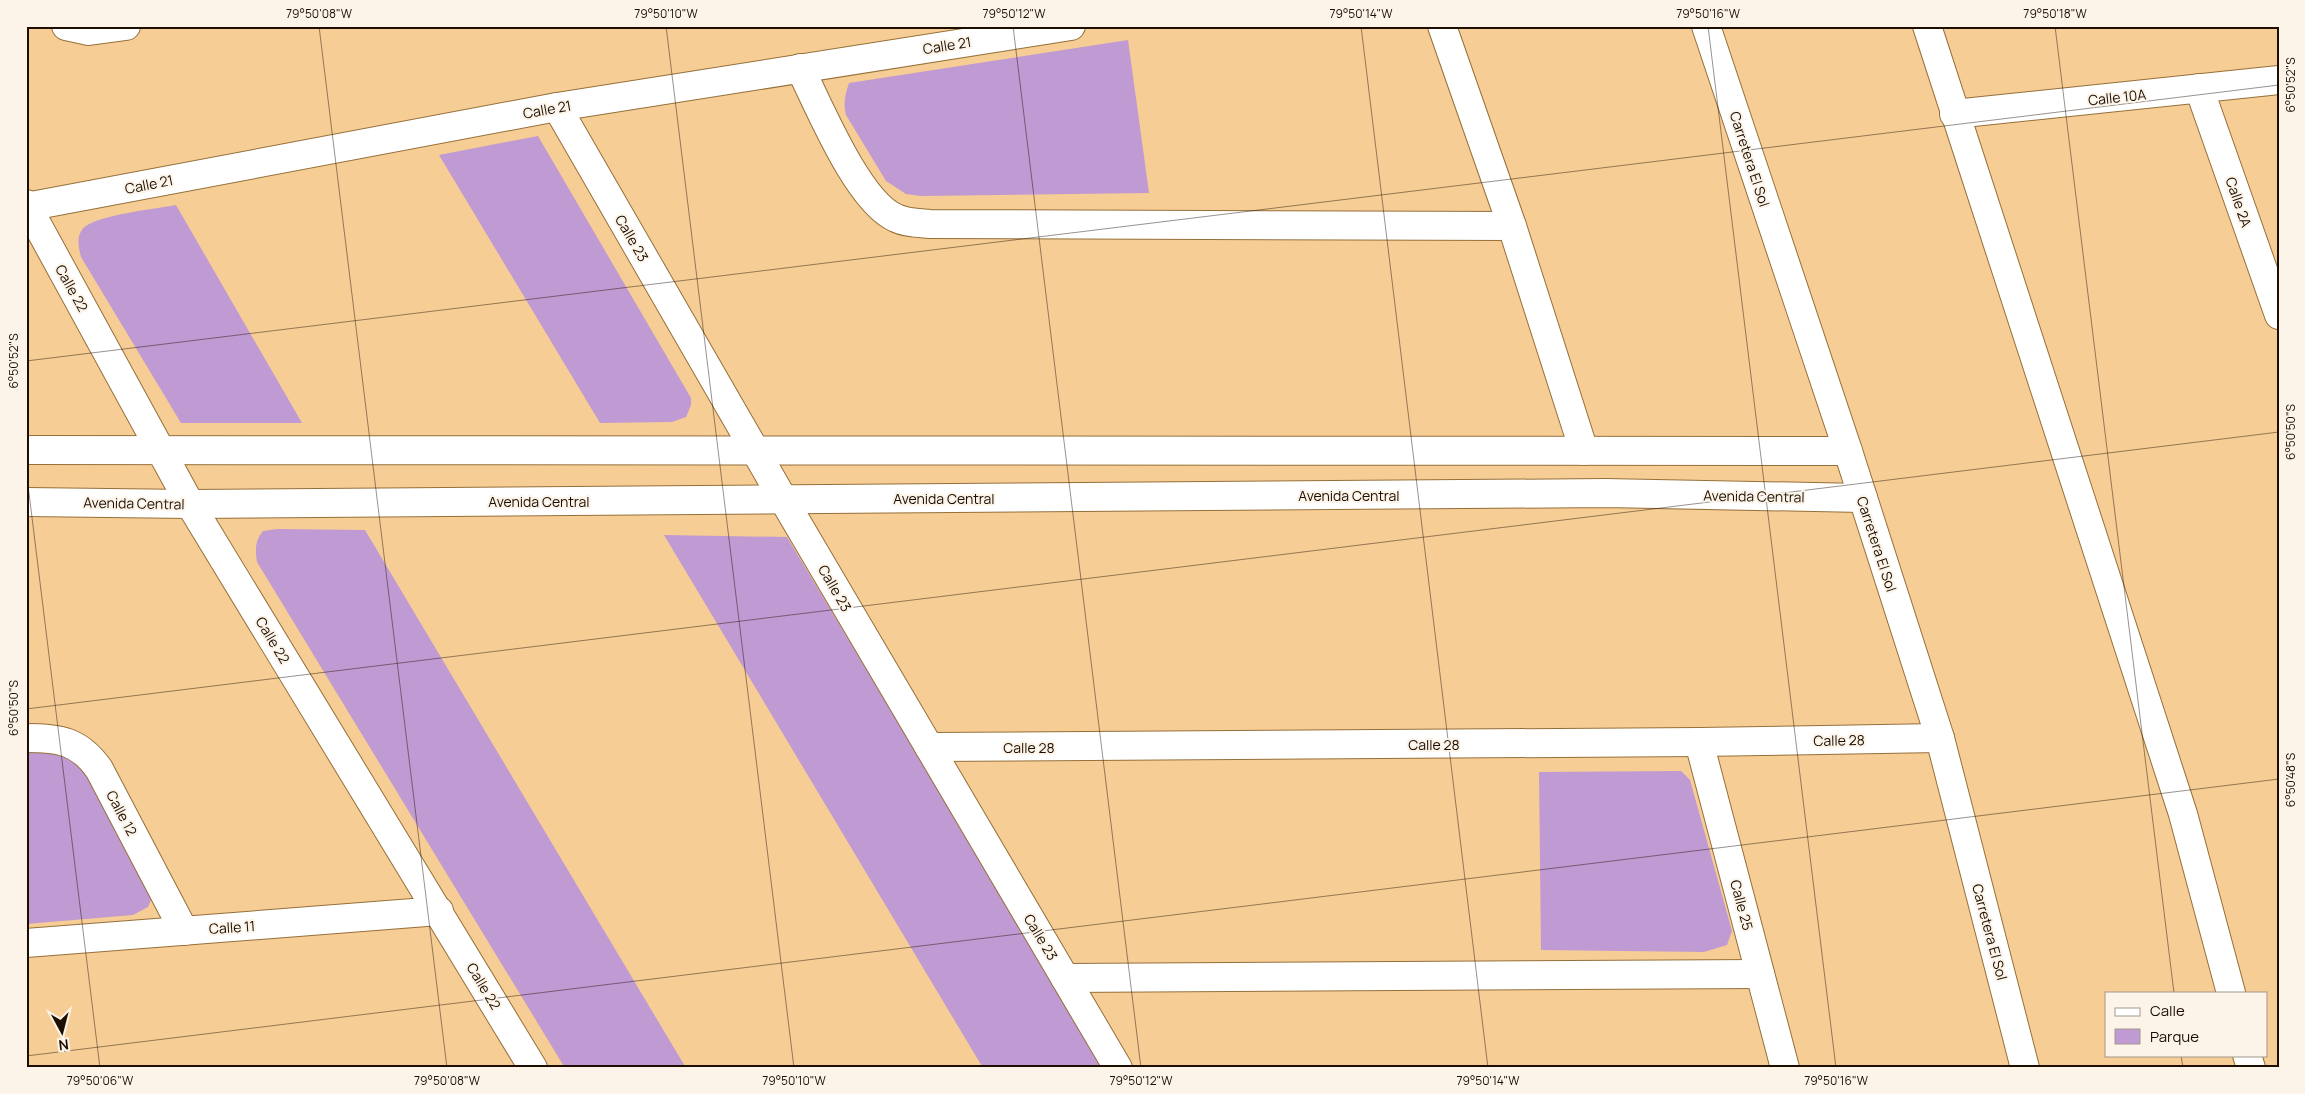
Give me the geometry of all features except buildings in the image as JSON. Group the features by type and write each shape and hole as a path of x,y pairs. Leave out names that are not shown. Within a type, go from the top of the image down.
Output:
{"street":[{"path":"66,26 89,31 126,26"},
{"name":"Calle 21","path":"27,206 557,106 1071,26"},
{"path":"1442,26 1512,226 1584,451"},
{"name":"Carretera El Sol","path":"1706,26 1848,451 1940,738 2025,1068"},
{"path":"1927,26 1954,114 2183,814 2231,992"},
{"path":"800,68 863,189 883,210 895,218 905,221 940,224 1512,226"},
{"name":"Calle 10A","path":"1954,114 2279,80"},
{"name":"Calle 2A","path":"2199,88 2279,314"},
{"name":"Calle 23","path":"557,106 783,499 1118,1068"},
{"name":"Calle 22","path":"27,206 190,504 533,1068"},
{"path":"26,450 1848,451"},
{"name":"Avenida Central","path":"26,502 190,504 1605,493 1863,498"},
{"name":"Calle 12","path":"26,738 66,741 89,754 99,769 184,931"},
{"name":"Calle 28","path":"929,747 1699,742 1940,738"},
{"name":"Calle 25","path":"1699,742 1785,1068"},
{"name":"Calle 11","path":"26,944 439,911"},
{"path":"1065,978 1760,974"},
{"path":"2247,1056 2251,1068"}],"green space":[{"path":"1128,40 1149,193 921,196 906,194 886,181 846,115 845,99 849,83"},
{"path":"538,136 691,398 691,405 686,417 672,422 600,423 439,155"},
{"path":"176,205 302,423 181,423 81,257 78,243 79,236 88,225 111,217"},
{"path":"277,529 365,530 686,1068 565,1068 257,562 256,545 258,538 263,531"},
{"path":"664,535 787,537 1105,1068 983,1068"},
{"path":"57,749 79,759 149,890 151,900 148,907 133,915 26,924 26,750"},
{"path":"1681,771 1690,780 1732,931 1727,945 1704,952 1541,950 1539,772"}]}
